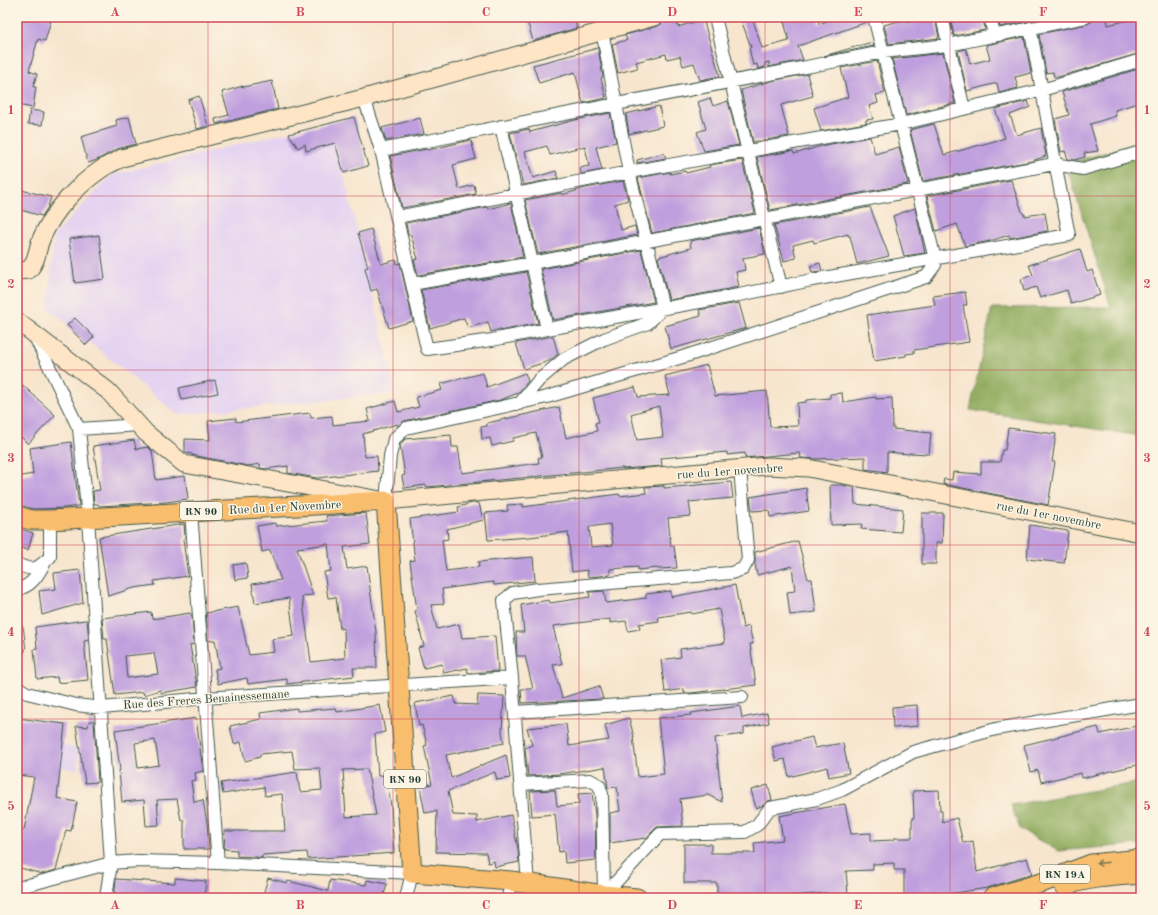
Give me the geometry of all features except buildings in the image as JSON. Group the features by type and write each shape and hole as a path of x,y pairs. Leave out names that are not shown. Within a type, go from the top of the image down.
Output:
{"main road":[{"path":"17,271 29,270 35,262 42,237 55,214 74,192 100,169 122,158 364,98 654,17"},
{"name":"rue du 1er novembre","path":"17,321 108,391 165,450 184,464 386,501 767,466 808,468 1141,533"},
{"name":"Rue du 1er Novembre","path":"17,516 31,520 50,520 386,501"},
{"name":"RN 90","path":"386,501 412,872"},
{"name":"RN 19A","path":"992,898 1044,882 1091,864 1141,859"},
{"path":"412,872 516,888 637,898"},
{"name":"RN 19A","path":"1026,898 1080,881 1141,874"}],"street":[{"path":"715,17 781,287"},
{"path":"386,501 390,456 394,439 406,428 519,404 686,356 926,277 935,265 934,259 874,17"},
{"path":"942,17 964,108"},
{"path":"990,17 994,36"},
{"path":"381,150 883,52 948,45 1086,17"},
{"path":"364,98 381,150 398,217 427,349 492,340 1069,235 1054,164 1030,28"},
{"path":"602,31 629,172 663,308"},
{"path":"398,217 629,172 901,124 1042,90 1141,60"},
{"path":"501,126 547,329"},
{"path":"412,284 532,263 645,240 1054,164 1083,169 1141,152"},
{"path":"519,404 539,380 564,359 604,339 648,323 663,308"},
{"path":"33,333 79,429 88,518 102,708 111,863 106,898"},
{"path":"79,429 140,425"},
{"path":"516,888 521,784 504,600 513,593 538,589 731,573 743,569 748,560 740,469"},
{"path":"191,512 218,863"},
{"path":"17,588 21,588 36,578 50,557 50,520"},
{"path":"17,564 28,569 40,566 47,560"},
{"path":"17,630 19,648 17,650"},
{"name":"Rue des Freres Benainessemane","path":"17,687 27,693 76,705 102,708 205,698 512,678"},
{"path":"515,712 742,697"},
{"path":"604,895 660,834 745,832 757,825 770,808 817,799 842,790 913,752 996,729 1141,704"},
{"path":"521,784 590,780 599,785 602,794 603,808 604,895"},
{"path":"17,888 111,863 218,863 412,872 406,898"}],"shaded area":[{"path":"331,122 396,393 178,415 48,308 54,235 112,175"},
{"path":"17,733 79,749 77,770 20,759"}],"green space":[{"path":"1141,142 1141,436 970,410 992,308 1111,307 1066,164"},
{"path":"1141,782 1141,844 1058,851 1020,829 1011,805"}]}
